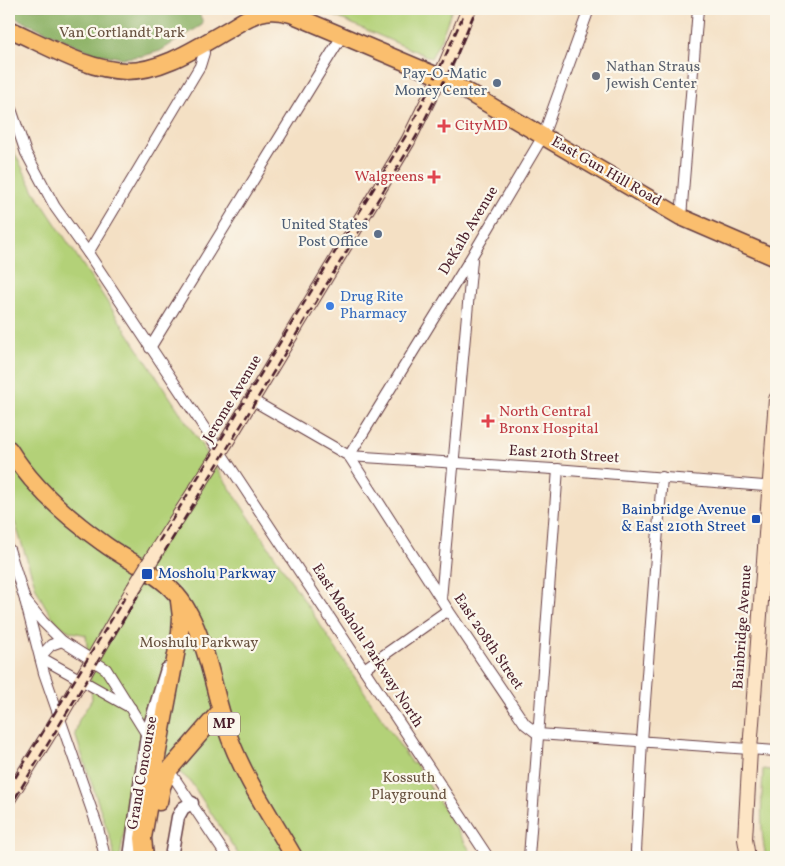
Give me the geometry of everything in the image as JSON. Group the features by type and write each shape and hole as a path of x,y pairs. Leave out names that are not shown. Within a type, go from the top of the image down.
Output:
{"main road":[{"name":"Jerome Avenue","path":"9,798 60,716 157,550 252,400 408,141 440,77 469,9"},
{"name":"East Gun Hill Road","path":"9,29 82,62 100,68 126,71 159,65 203,44 252,16 270,11 296,16 440,77 681,217 776,258"},
{"name":"Bainbridge Avenue","path":"748,857 745,839 750,750 773,487 776,399"},
{"name":"MP","path":"11,457 76,522 109,547 164,583 178,596 198,630 220,711 241,764 291,851 300,857"},
{"name":"Grand Concourse","path":"146,857 143,838 180,632 181,617 178,596"},
{"name":"Grand Concourse","path":"146,857 162,787 169,770 220,711"}],"street":[{"name":"DeKalb Avenue","path":"349,456 543,136 589,9"},
{"path":"681,217 698,9"},
{"path":"150,348 342,36"},
{"path":"88,253 200,66 204,53 203,44"},
{"name":"East Mosholu Parkway North","path":"9,103 26,153 55,207 88,253 488,857"},
{"path":"441,599 472,256"},
{"path":"450,292 463,302 468,311"},
{"name":"East 208th Street","path":"252,400 349,456 448,610 525,724 538,734"},
{"name":"East 210th Street","path":"349,456 558,469 773,487"},
{"path":"529,857 558,469"},
{"path":"638,857 636,851 642,741 662,477"},
{"path":"9,548 40,657 98,828 105,857"},
{"path":"25,600 62,641 106,669 169,770 227,857"},
{"path":"364,669 448,610"},
{"name":"Grand Concourse","path":"130,857 148,735 173,649 180,632"},
{"path":"40,657 52,645 62,641"},
{"path":"40,657 80,681 132,708"},
{"path":"538,734 750,750 776,750"},
{"path":"171,857 178,817 183,808 192,803"}],"green space":[{"name":"Van Cortlandt Park","path":"9,9 197,9 203,22 202,25 160,51 143,56 122,58 94,53 9,15"},
{"path":"318,9 452,9 441,39 431,58"},
{"name":"Moshulu Parkway","path":"9,142 34,191 412,764 415,763 474,857 240,857 190,781 139,739 120,857 114,857 113,847 75,734 79,720 92,699 86,635 69,631 52,617 45,606 36,588 9,504"},
{"path":"763,769 776,771 776,857 766,857 762,835"}],"railway":[{"path":"9,788 408,132 466,9"},
{"path":"9,808 416,137 454,61 476,9"}],"place":[{"name":"Nathan Straus Jewish Center","path":"596,76"},
{"name":"Pay-O-Matic Money Center","path":"497,83"},
{"name":"CityMD","path":"444,126"},
{"name":"Walgreens","path":"434,177"},
{"name":"United States Post Office","path":"378,234"},
{"name":"Drug Rite Pharmacy","path":"330,306"},
{"name":"North Central Bronx Hospital","path":"488,421"},
{"name":"Bainbridge Avenue & East 210th Street","path":"756,519"},
{"name":"Mosholu Parkway","path":"147,574"}],"park label":[{"name":"Kossuth Playground","path":"409,786"}]}
